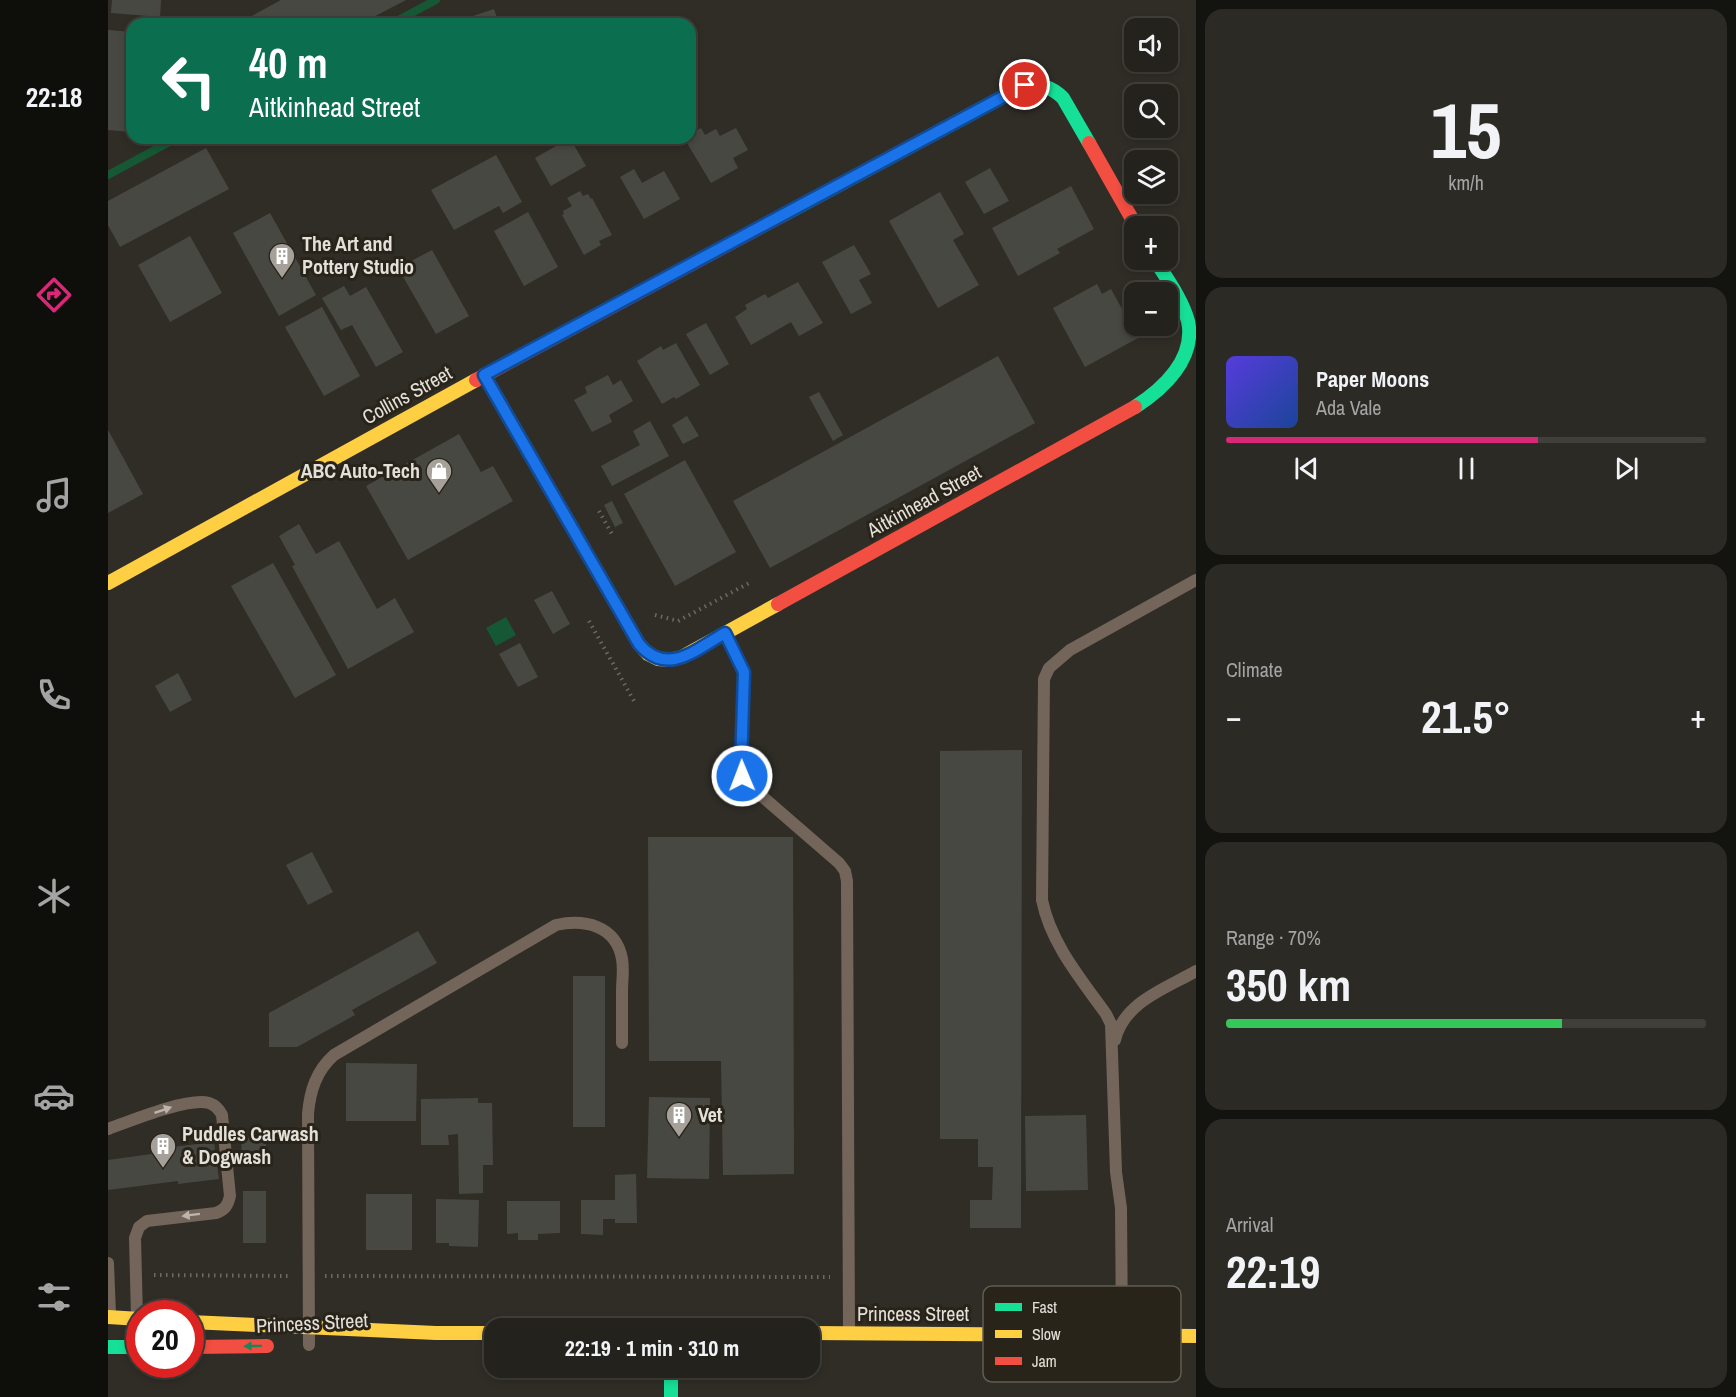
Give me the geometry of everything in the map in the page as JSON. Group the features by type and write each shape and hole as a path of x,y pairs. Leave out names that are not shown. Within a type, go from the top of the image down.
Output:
{"street":[{"name":"Collins Street","path":"108,584 484,375 1025,85 1046,86 1056,91 1063,99 1130,216"},
{"name":"Aitkinhead Street","path":"484,375 639,644 647,653 659,660 672,660 682,657 1137,406 1159,391 1178,369 1189,338 1189,327 1185,314 1161,270"},
{"path":"110,1329 126,1323"},
{"name":"Princess Street","path":"204,1323 484,1333"},
{"path":"110,1329 126,1342"},
{"name":"Princess Street","path":"344,1342 436,1333"},
{"name":"Princess Street","path":"820,1333 983,1334"},
{"name":"Princess Street","path":"204,1347 303,1345"},
{"path":"670,1378 670,1397"}],"lane":[{"path":"1122,1286 1121,1208 1116,1172 1111,1024 1055,939 1042,900 1042,694 1044,679 1049,668 1070,650 1196,580"},
{"path":"725,633 744,672 742,776 749,785 838,864 845,871 847,881 849,1333"},
{"path":"303,1345 309,1327 309,1096 326,1062 334,1055 556,925 570,922 599,927 610,935 618,946 622,960 622,1043"},
{"path":"1113,1050 1120,1026 1132,1008 1196,971"},
{"path":"108,1129 176,1105 209,1103 222,1115 229,1202 226,1208 216,1213 147,1221 139,1227 135,1238 137,1300"},
{"path":"108,1263 110,1329"}],"path":[{"path":"599,511 612,535"},
{"path":"650,605 655,615 678,621 751,582"},
{"path":"585,614 634,701"},
{"path":"136,1275 849,1277"}],"shaded area":[{"path":"506,617 516,635 496,646 486,628"}],"building":[{"path":"112,0 161,0 160,17 111,13"},
{"path":"281,0 406,0 372,18 248,18"},
{"path":"494,9 497,18 474,18 473,16"},
{"path":"108,30 126,32 126,132 108,130"},
{"path":"701,128 705,135 716,129 720,136 736,128 748,150 733,158 738,168 711,183 688,144 696,144 696,131"},
{"path":"560,144 573,144 586,166 551,186 535,158"},
{"path":"206,148 229,189 120,247 108,225 108,201"},
{"path":"496,155 522,202 503,213 499,206 454,230 431,190"},
{"path":"990,168 1009,201 984,214 965,182"},
{"path":"634,169 642,183 664,171 680,199 644,219 620,177"},
{"path":"1071,186 1094,229 1057,249 1060,253 1018,276 992,228"},
{"path":"580,191 583,196 588,194 592,198 612,235 599,241 601,245 584,255 562,215 563,211 572,206 567,198"},
{"path":"940,192 964,234 953,240 979,285 938,308 889,221"},
{"path":"528,212 558,267 524,286 494,231"},
{"name":"The Art and Pottery Studio","path":"270,213 316,295 279,316 233,233"},
{"path":"190,236 222,293 170,322 138,265"},
{"path":"854,245 871,274 859,280 872,303 851,314 822,262"},
{"path":"432,250 469,316 436,334 398,268"},
{"path":"798,282 823,323 799,336 791,322 751,345 735,317 747,309 745,305 765,294 768,298"},
{"path":"1097,284 1102,294 1111,289 1124,313 1124,336 1137,336 1138,338 1085,367 1053,308"},
{"path":"344,286 350,296 366,287 403,352 376,367 352,325 341,330 322,298"},
{"path":"322,307 360,376 324,396 285,327"},
{"path":"706,323 729,364 710,375 686,334"},
{"path":"676,343 700,385 662,404 637,361 661,346 663,350"},
{"path":"998,356 1035,423 770,568 733,501"},
{"path":"608,375 613,385 621,380 633,401 609,415 612,422 592,432 574,400 587,393 585,387"},
{"path":"819,392 843,435 833,441 809,397"},
{"path":"687,416 699,436 683,444 672,425"},
{"path":"650,421 669,456 612,486 601,466 640,445 633,431"},
{"path":"108,430 143,494 108,513"},
{"name":"ABC Auto-Tech","path":"459,434 481,472 493,466 513,501 408,560 366,486"},
{"path":"685,460 736,552 675,586 624,494"},
{"path":"612,501 623,523 615,527 604,505"},
{"path":"299,524 316,554 339,541 377,609 395,598 414,632 348,669 292,566 295,565 279,536"},
{"path":"273,563 336,675 295,698 231,586"},
{"path":"552,591 570,624 553,634 534,600"},
{"path":"520,643 538,677 518,687 499,654"},
{"path":"178,673 192,700 170,712 155,686"},
{"path":"1022,750 1021,1228 970,1228 970,1200 992,1200 993,1167 978,1167 978,1139 940,1139 940,751"},
{"path":"648,837 793,837 794,1174 723,1175 721,1061 649,1061"},
{"path":"312,852 333,892 308,905 286,865"},
{"path":"418,931 437,963 352,1010 355,1015 297,1047 269,1047 269,1013"},
{"path":"573,976 605,976 605,1127 573,1127"},
{"path":"346,1063 417,1064 416,1121 346,1121"},
{"name":"Vet","path":"649,1097 710,1098 709,1179 647,1178"},
{"path":"478,1098 478,1103 492,1103 493,1165 483,1165 483,1193 459,1194 458,1134 448,1135 449,1145 421,1145 421,1099"},
{"path":"1086,1115 1088,1190 1026,1191 1025,1116"},
{"path":"241,1131 266,1131 266,1159 242,1160"},
{"name":"Puddles Carwash & Dogwash","path":"214,1142 219,1179 178,1184 178,1181 108,1190 108,1160 173,1151 173,1147"},
{"path":"636,1174 637,1223 615,1223 615,1219 603,1219 603,1235 581,1234 581,1200 615,1200 615,1175"},
{"path":"243,1191 266,1191 266,1243 243,1243"},
{"path":"366,1194 412,1194 412,1250 366,1250"},
{"path":"436,1199 479,1200 478,1247 436,1243"},
{"path":"507,1201 560,1201 560,1233 538,1234 538,1240 518,1240 518,1233 507,1234"}],"waterway":[{"path":"402,18 436,0"},
{"path":"108,175 166,144"}],"traffic: fast":[{"path":"785,214 1025,85 1046,87 1059,94 1089,143"},
{"path":"1135,407 1146,400 1175,372 1187,348 1188,321 1174,289 1162,270"},
{"path":"108,1347 126,1347"},
{"path":"671,1378 671,1397"}],"traffic: slow":[{"path":"484,375 639,644 648,654 658,659 669,660 682,657 778,604"},
{"path":"108,583 476,380"},
{"path":"108,1317 126,1318"},
{"path":"204,1323 484,1333"},
{"path":"820,1333 983,1334"},
{"path":"1181,1336 1196,1336"}],"traffic: jam":[{"path":"1089,143 1130,216"},
{"path":"476,380 785,214"},
{"path":"778,604 1135,407"},
{"path":"204,1347 267,1346"}],"place":[{"name":"The Art and Pottery Studio","path":"282,279"},
{"name":"ABC Auto-Tech","path":"439,494"},
{"name":"Vet","path":"679,1138"},
{"name":"Puddles Carwash & Dogwash","path":"163,1169"}],"route":[{"path":"742,776 744,672 725,633 682,657 672,660 659,660 647,653 639,644 484,375 1025,85"}]}
